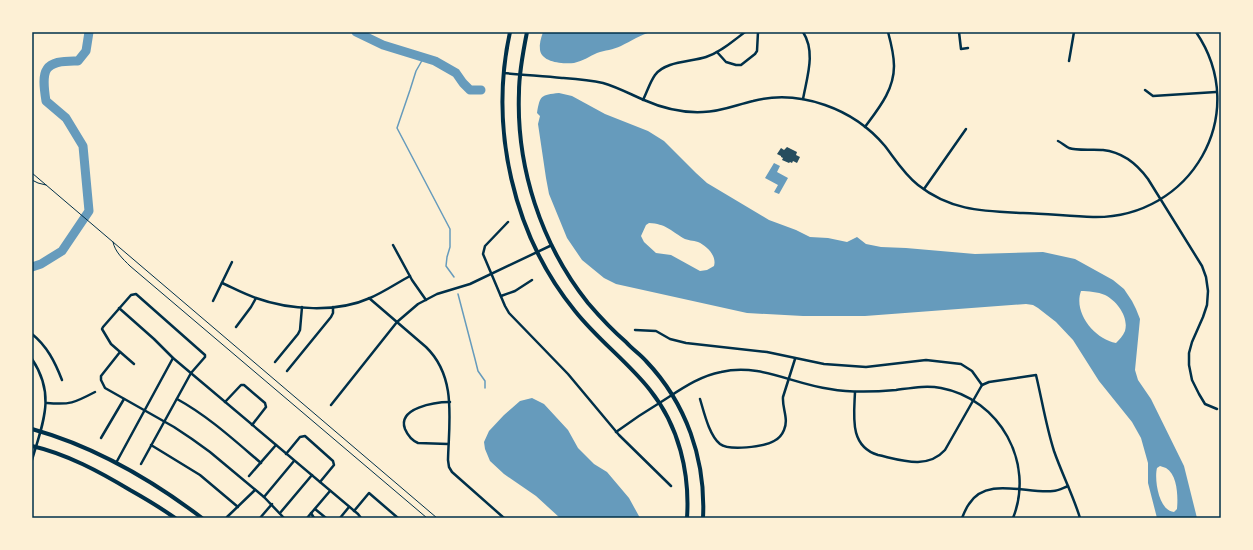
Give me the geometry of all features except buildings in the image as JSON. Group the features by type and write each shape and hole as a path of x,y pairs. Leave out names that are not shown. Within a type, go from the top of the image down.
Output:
{"main road":[{"path":"510,32 504,73 503,131 506,152 517,199 523,217 545,268 574,310 598,337 638,377 660,403 674,434 683,460 687,489 687,518"},
{"path":"527,32 518,97 519,128 526,173 536,210 552,245 578,289 611,328 645,359 673,394 688,426 697,452 703,489 703,518"},
{"path":"32,429 70,442 116,463 165,492 202,518"},
{"path":"34,446 69,458 101,473 175,518"}],"street":[{"path":"643,100 653,78 661,69 669,65 706,57 717,52 745,32"},
{"path":"717,52 726,62 741,65 758,51 758,32"},
{"path":"803,32 808,40 810,53 803,99"},
{"path":"865,127 886,98 892,82 894,65 888,32"},
{"path":"959,32 961,49 968,48"},
{"path":"1069,61 1074,32"},
{"path":"504,73 591,81 618,88 643,100 669,109 704,112 720,110 765,99 787,98 814,101 837,109 865,127 884,146 917,184 939,199 951,204 975,210 1110,217 1127,214 1147,207 1175,190 1192,172 1204,154 1214,126 1216,92 1215,77 1212,65 1204,45 1196,32"},
{"path":"1145,90 1153,96 1216,92"},
{"path":"924,189 966,129"},
{"path":"1058,141 1069,148 1106,151 1126,158 1143,172 1202,266 1206,277 1208,291 1207,305 1204,317 1192,342 1189,353 1189,365 1192,380 1205,404 1217,409"},
{"path":"508,222 483,250 484,258 509,313 568,374 616,432 671,486"},
{"path":"393,245 410,276 426,300"},
{"path":"330,405 397,322 411,309 437,294 470,284 552,245"},
{"path":"213,301 232,262"},
{"path":"222,283 256,298 274,303 302,307 333,307 351,304 369,298 410,276"},
{"path":"501,296 532,280"},
{"path":"134,364 111,344 102,329 131,294 136,294 204,353 205,357 191,373 141,464"},
{"path":"236,327 256,298"},
{"path":"369,298 426,347 434,356 446,380 449,390 448,463 452,472 504,518"},
{"path":"275,362 300,330 302,307"},
{"path":"287,371 331,317 333,307"},
{"path":"119,308 173,358 312,475 354,511 360,518"},
{"path":"635,330 656,331 670,340 686,343 767,352 794,359 824,364 879,366 926,360 935,361 965,366 972,371 982,385"},
{"path":"32,334 50,353 62,380"},
{"path":"120,352 102,373 101,380 105,388 192,439 210,452 272,504 284,518"},
{"path":"116,463 173,358"},
{"path":"32,359 45,387 46,403 40,432 34,446 32,460"},
{"path":"700,399 711,432 721,444 733,448 774,442 780,438 784,432 786,418 783,397 794,359"},
{"path":"616,432 673,394 700,379 729,370 752,370 765,372 818,388 855,392 929,387 941,388 956,392 972,400 988,412 1000,425 1012,444 1017,458 1020,489 1013,518"},
{"path":"855,392 853,420 855,430 860,441 866,448 873,453 913,462 926,462 941,454 948,445 972,400 982,385 988,382 1036,375 1054,451 1080,518"},
{"path":"225,402 241,385 244,385 265,403 266,407 252,425"},
{"path":"46,403 71,403 82,400 95,392"},
{"path":"101,438 124,399"},
{"path":"177,399 199,412 261,463"},
{"path":"448,444 419,443 414,441 408,435 404,424 407,416 416,409 441,402 450,402"},
{"path":"286,454 300,437 305,436 333,460 334,465 320,482"},
{"path":"151,445 200,475 238,507"},
{"path":"249,476 276,445"},
{"path":"264,497 294,460"},
{"path":"280,513 312,475"},
{"path":"962,518 970,502 983,491 993,488 1052,491 1068,486"},
{"path":"227,516 255,490"},
{"path":"307,518 330,491"},
{"path":"354,511 369,493 398,518"},
{"path":"260,518 272,504"},
{"path":"340,518 349,507"},
{"path":"315,509 326,518"},
{"path":"311,513 314,518"}],"path":[{"path":"32,173 81,213 113,242 437,518"},
{"path":"32,180 47,185"},
{"path":"113,242 119,254 130,266 427,518"}],"water":[{"path":"543,32 651,32 639,36 618,47 597,53 583,60 574,63 559,63 545,58 542,54 540,46"},
{"path":"559,93 572,96 605,114 648,131 664,141 707,183 769,220 810,237 828,238 847,242 857,237 866,244 881,247 975,254 1043,252 1075,259 1113,280 1124,289 1132,301 1140,319 1135,370 1138,380 1151,399 1184,466 1197,518 1157,518 1148,483 1148,463 1141,438 1132,422 1099,381 1073,340 1056,322 1033,305 1026,304 865,316 803,316 747,313 616,284 604,278 582,260 567,238 549,194 538,124 540,116 537,113 542,97","holes":["649,223 664,226 685,239 696,241 701,244 713,255 715,262 714,266 707,270 700,271 671,255 656,253 644,242 641,236 646,225","1081,291 1093,292 1105,295 1118,305 1124,315 1126,326 1124,333 1116,343 1108,341 1094,331 1088,324 1080,308 1079,299","1160,466 1166,468 1170,471 1175,481 1177,509 1174,512 1169,510 1161,501 1156,480 1157,468"]},
{"path":"774,163 780,166 777,172 788,178 779,194 774,192 778,185 765,178"},
{"path":"532,398 544,404 568,430 578,448 594,464 607,472 629,498 640,518 560,518 536,496 504,474 490,461 484,442 489,431 520,401"}],"waterway":[{"path":"32,267 41,264 62,251 89,211 83,146 66,118 46,101 44,82 47,69 51,65 58,62 78,61 86,51 89,32"},
{"path":"356,32 383,45 435,61 456,73 470,90 481,90"},
{"path":"424,57 416,71 397,128 450,229 450,247 446,266 454,277"},
{"path":"458,294 478,371 485,381 485,388"}]}
